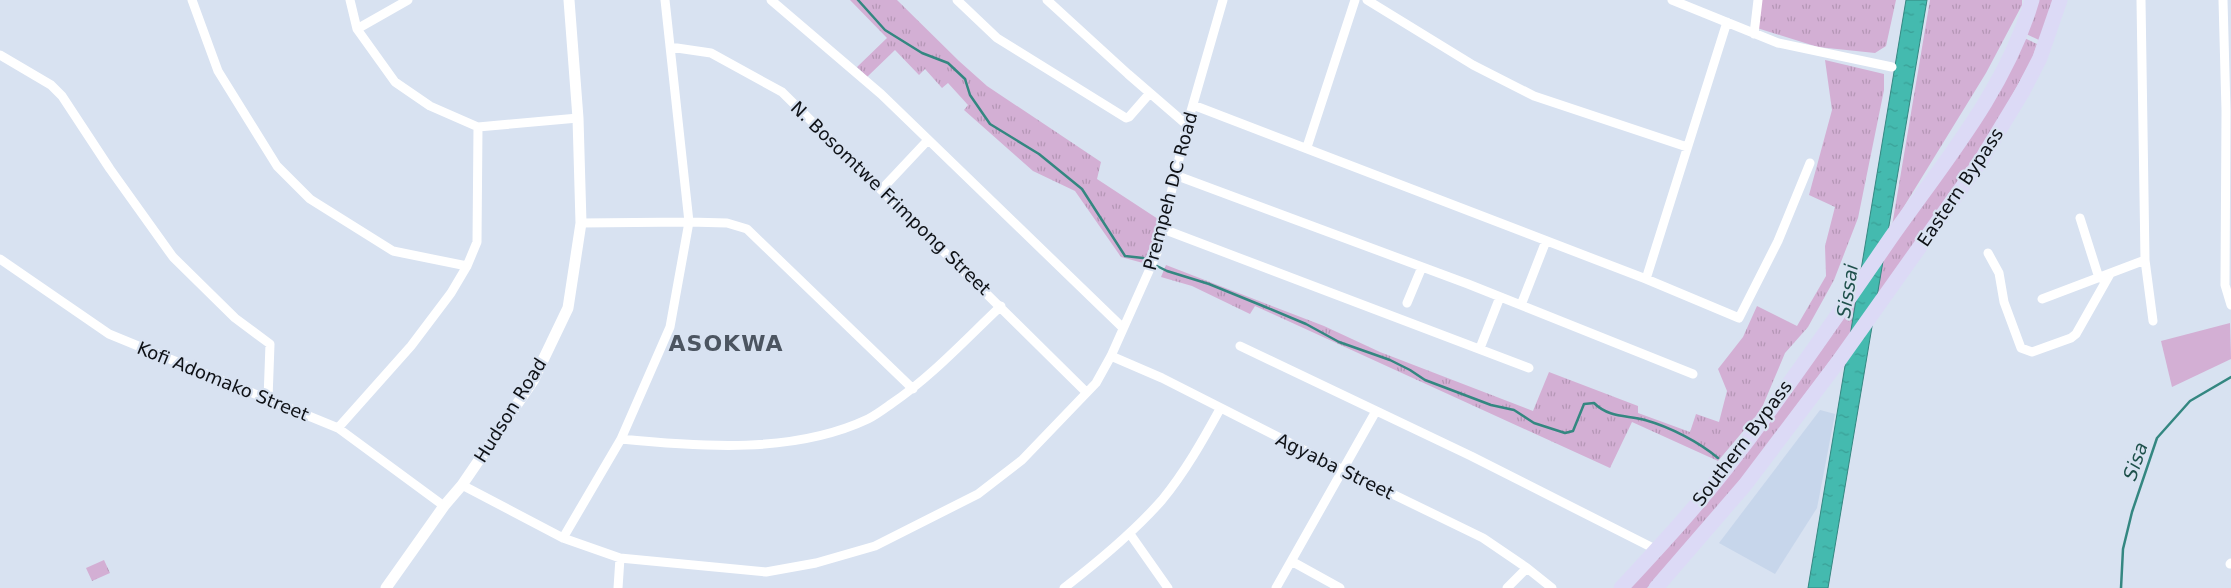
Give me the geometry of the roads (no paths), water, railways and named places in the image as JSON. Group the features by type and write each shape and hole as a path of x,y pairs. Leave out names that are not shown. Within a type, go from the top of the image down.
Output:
{"highway":[{"name":"Eastern Bypass","path":"1854,290 1957,146 2002,74 2015,48 2032,0"},
{"name":"Eastern Bypass","path":"1838,362 1880,300 1980,162 2023,91 2040,58 2060,0"},
{"name":"Southern Bypass","path":"1621,588 1657,550 1734,458 1854,290"},
{"name":"Southern Bypass","path":"1656,588 1740,492 1838,362"}],"street":[{"path":"192,0 218,71 277,166 310,199 393,251 467,266"},
{"path":"350,0 357,29 395,82 430,106 478,127 578,118"},
{"path":"357,29 408,0"},
{"name":"Hudson Road","path":"386,588 444,506 462,485 533,381 568,308 581,223 578,118 569,0"},
{"path":"563,538 621,439 670,328 689,222 664,0"},
{"path":"771,0 880,94 1123,328"},
{"path":"957,0 996,38 1126,118 1150,93"},
{"path":"1047,0 1187,125"},
{"name":"Prempeh DC Road","path":"462,485 563,538 620,558 766,572 816,563 875,546 978,494 1022,460 1096,383 1111,356 1157,253 1187,125 1223,0"},
{"path":"1307,147 1355,0"},
{"path":"1367,0 1474,65 1544,101 1687,147"},
{"path":"1673,0 1778,44 1892,67"},
{"path":"1754,34 1758,0"},
{"path":"2141,0 2145,260 2152,321"},
{"path":"2223,0 2226,111 2225,285 2231,304"},
{"path":"1646,278 1727,22"},
{"name":"N. Bosomtwe Frimpong Street","path":"670,47 711,53 782,92 1001,306 1086,392"},
{"path":"0,55 51,85 62,96 110,169 172,257 235,318 270,344 268,399"},
{"path":"1193,105 1646,278 1739,318 1778,241 1810,163"},
{"path":"338,428 411,346 451,293 467,266 477,242 478,127"},
{"path":"881,190 928,140"},
{"path":"1175,175 1521,305 1693,374"},
{"path":"2080,218 2098,278"},
{"path":"581,223 727,223 747,229 913,389"},
{"path":"1163,229 1529,368"},
{"path":"1521,305 1546,241"},
{"path":"1988,253 1999,273 2004,302 2020,348 2032,352 2071,338 2076,334 2110,274"},
{"name":"Kofi Adomako Street","path":"0,259 109,334 338,428 444,506"},
{"path":"2042,299 2145,260"},
{"path":"1407,303 1422,267"},
{"path":"1480,348 1500,297"},
{"path":"621,439 682,445 759,444 819,436 869,419 913,389 1001,306"},
{"path":"1240,346 1657,550"},
{"name":"Agyaba Street","path":"1111,356 1162,378 1220,409 1482,538 1527,568 1552,588"},
{"path":"1064,588 1130,534 1162,499 1197,451 1220,409"},
{"path":"1276,588 1293,562 1376,411"},
{"path":"1130,534 1168,588"},
{"path":"618,588 620,558"},
{"path":"1293,562 1340,588"},
{"path":"1507,588 1527,568"}],"water":[{"path":"1906,0 1927,0 1828,588 1808,588"}],"waterway":[{"path":"858,0 885,30 922,53 948,63 965,79 970,95 990,124 1039,154 1082,189 1125,256 1143,258 1150,262"},
{"path":"1155,265 1167,271 1209,284 1306,324 1339,342 1390,360 1425,380 1491,405 1514,410 1534,423 1565,433 1573,431 1584,404 1594,403 1612,414 1645,420 1674,431 1702,446 1718,458"},
{"name":"Sisa","path":"2121,588 2123,549 2132,512 2157,438 2190,401 2231,377"}],"district":[{"name":"ASOKWA","path":"726,343"}],"water label":[{"name":"Sissai","path":"1847,291"}]}
